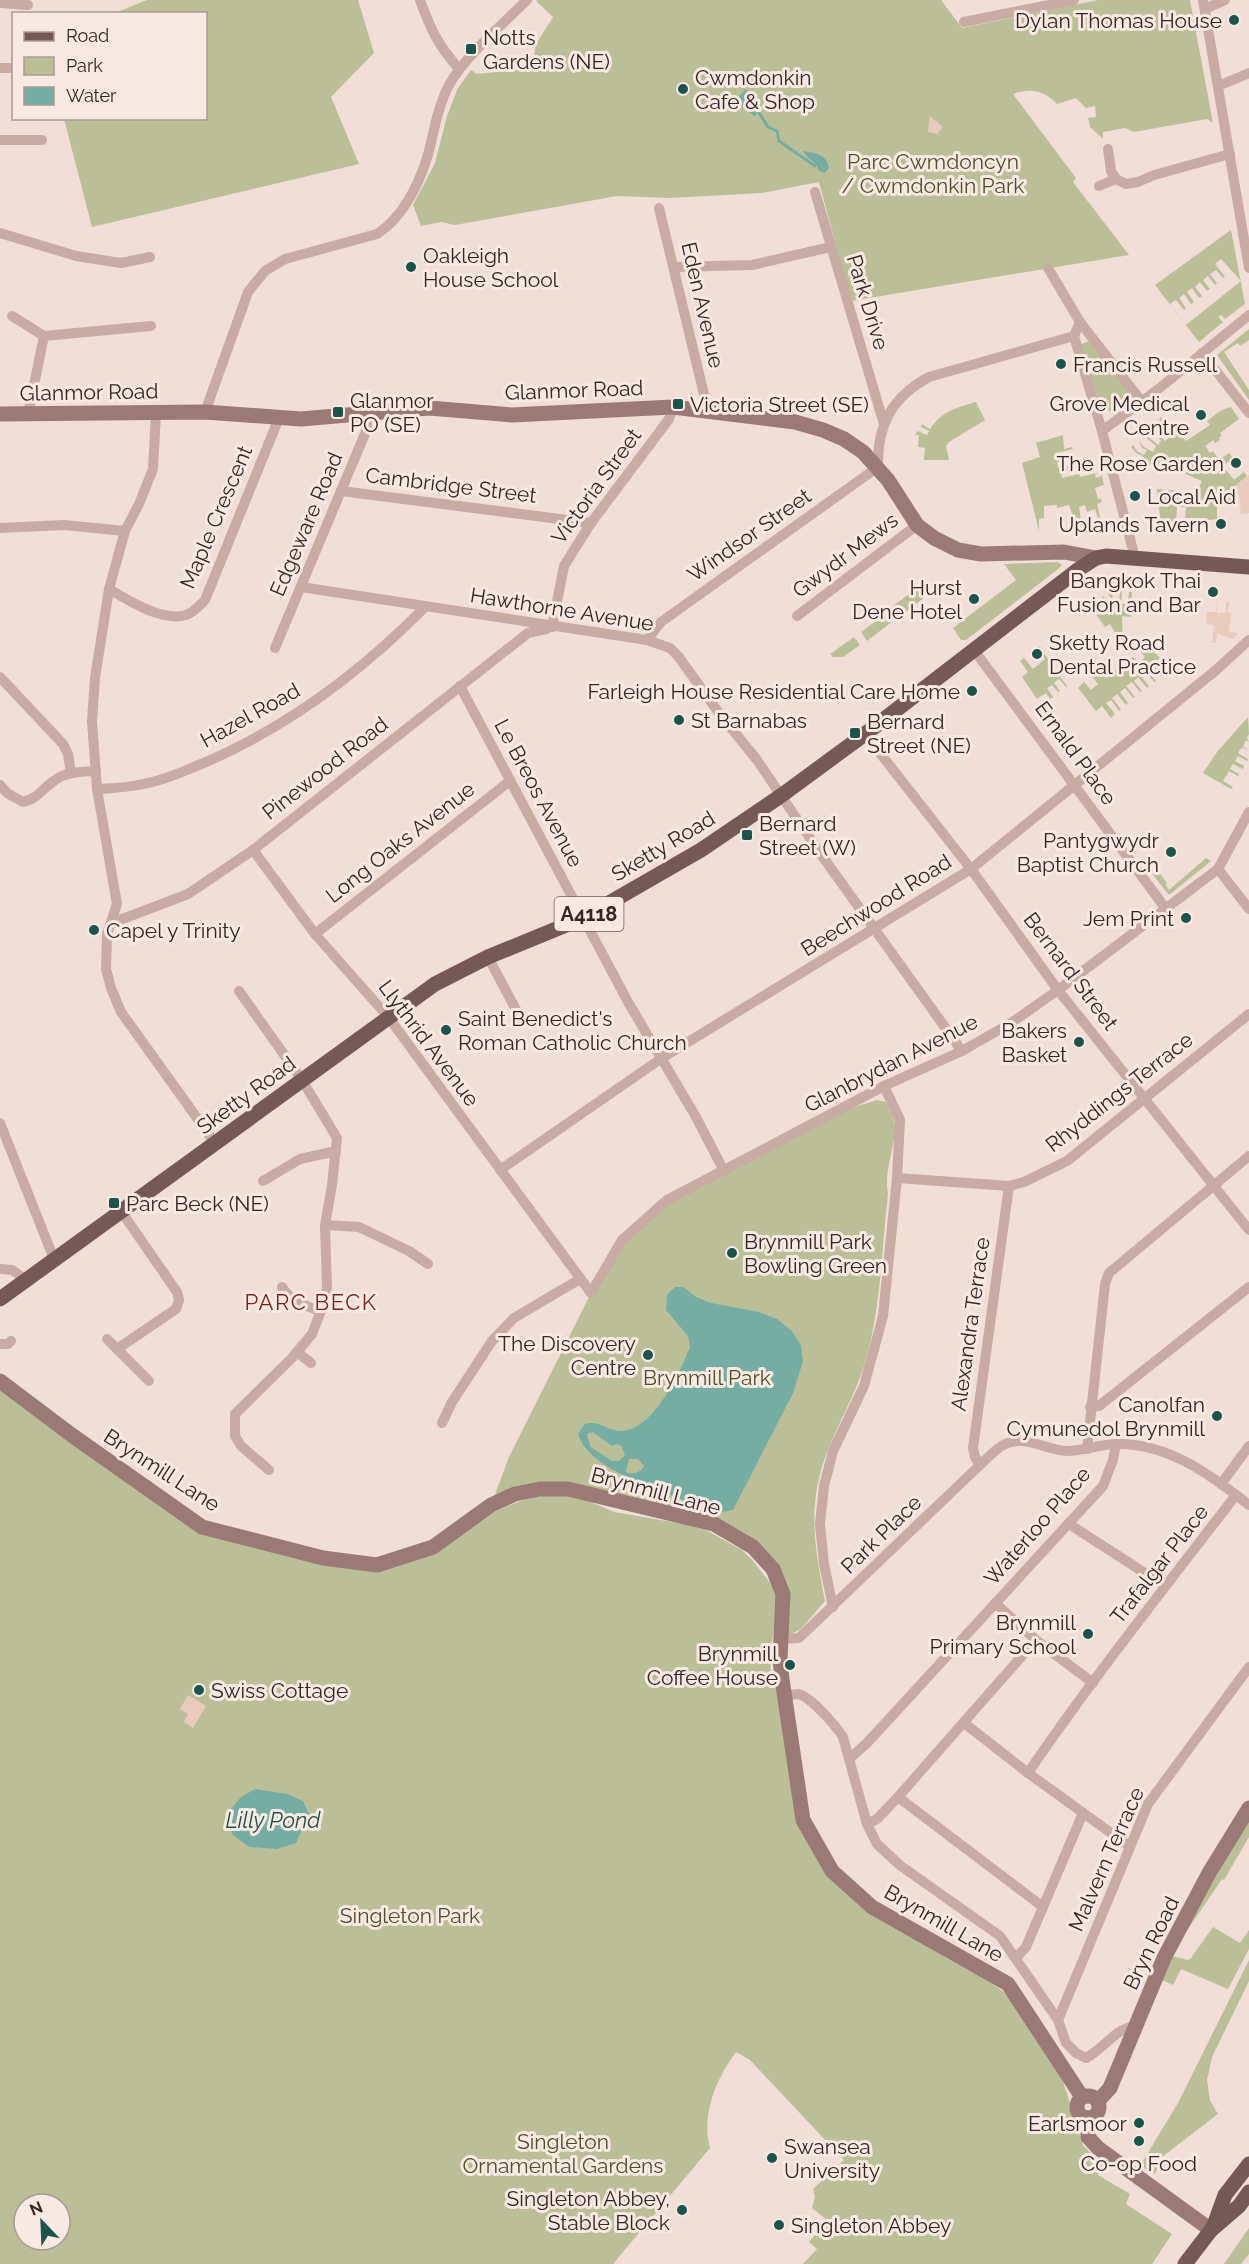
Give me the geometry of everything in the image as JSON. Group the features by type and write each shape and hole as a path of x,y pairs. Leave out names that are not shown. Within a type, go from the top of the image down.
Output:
{"main road":[{"path":"1096,558 1106,556 1249,567"},
{"name":"Sketty Road","path":"54,1259 435,984 488,957 583,918 701,850 782,795 865,734 1096,558"},
{"name":"A4118","path":"0,1299 54,1259"},
{"path":"1211,2230 1225,2195 1249,2164"},
{"path":"1185,2264 1211,2230 1239,2206 1249,2192"}],"street":[{"path":"420,0 441,48 459,69"},
{"path":"205,412 248,292 265,271 285,260 377,234 390,226 408,201 427,157 438,113 449,85 459,69 526,0"},
{"path":"964,22 1074,0"},
{"path":"1225,0 1204,5 1249,268"},
{"path":"0,3 28,5"},
{"path":"1218,86 1249,72"},
{"path":"0,140 42,140"},
{"path":"1108,149 1111,171 1116,179 1126,184 1230,154"},
{"path":"1099,186 1116,179"},
{"name":"Park Drive","path":"815,192 884,424"},
{"path":"1238,206 1249,196"},
{"name":"Eden Avenue","path":"659,208 708,411"},
{"path":"0,233 76,256 121,263 150,257"},
{"path":"674,267 752,265 831,247"},
{"path":"1048,268 1080,322 1142,402"},
{"path":"1102,431 1142,402 1249,315"},
{"path":"12,316 44,336 151,326"},
{"path":"1080,322 1074,336 1102,431 1135,558"},
{"path":"28,414 44,336"},
{"path":"878,467 877,445 884,424 896,400 912,386 930,377 1074,336"},
{"path":"1202,353 1249,413"},
{"name":"Glanmor Road","path":"0,414 205,412 301,419 429,408 512,415 673,407 795,422 824,430 844,439 863,452 878,467 917,525 934,538 958,550 981,554 1064,552 1096,558"},
{"name":"Victoria Street","path":"552,627 564,566 591,523 669,419 673,407"},
{"path":"156,412 153,469 125,531 109,589 95,678 93,710 97,789 117,904 107,934 106,969 121,1012 215,1143"},
{"name":"Edgeware Road","path":"275,648 367,429 367,414"},
{"name":"Maple Crescent","path":"109,589 136,606 171,616 187,615 205,600 279,418"},
{"name":"Windsor Street","path":"647,640 661,622 878,467"},
{"name":"Cambridge Street","path":"341,491 591,523"},
{"path":"0,528 64,525 125,531"},
{"name":"Gwydr Mews","path":"797,616 917,525"},
{"name":"Hawthorne Avenue","path":"301,587 647,640 670,648 782,795 820,853 962,1051"},
{"name":"Hazel Road","path":"97,789 139,785 170,776 232,751 281,724 323,696 407,626 426,607"},
{"name":"Pinewood Road","path":"112,923 188,894 253,850 528,633 552,627"},
{"name":"Beechwood Road","path":"500,1170 662,1058 971,869 1215,671 1249,640"},
{"name":"Ernald Place","path":"974,650 1166,909"},
{"path":"0,677 63,744 68,754 71,773"},
{"name":"Le Breos Avenue","path":"460,686 628,1002 662,1058 724,1171"},
{"name":"Bernard Street","path":"865,734 971,869 1058,990 1249,1230"},
{"path":"0,785 7,793 23,802 33,800 55,779 71,773 96,771"},
{"name":"Long Oaks Avenue","path":"315,934 510,781"},
{"path":"1249,812 1218,869 1249,909"},
{"name":"Llythrid Avenue","path":"253,850 315,934 389,1018 591,1293"},
{"name":"Glanbrydan Avenue","path":"591,1293 622,1240 667,1200 884,1086 962,1051 1011,1023 1218,869"},
{"path":"488,957 522,1022"},
{"path":"239,991 302,1080 338,1138 325,1226 327,1288 321,1311 312,1335 235,1414 235,1436 241,1446 268,1470"},
{"name":"Rhyddings Terrace","path":"897,1178 1009,1186 1024,1182 1067,1161 1249,1014"},
{"path":"833,1607 824,1564 820,1524 824,1486 833,1450 864,1386 884,1316 900,1120 884,1086"},
{"path":"0,1123 4,1144 54,1259"},
{"path":"262,1181 300,1159 336,1151"},
{"path":"1249,1156 1109,1273 1105,1284 1087,1449 1116,1444 1142,1445 1160,1449 1221,1484 1249,1505"},
{"name":"Alexandra Terrace","path":"980,1465 973,1448 1009,1186"},
{"path":"117,1349 176,1309 179,1300 177,1292 121,1211"},
{"path":"325,1226 359,1227 409,1251 428,1264"},
{"path":"0,1269 12,1270 26,1280"},
{"path":"442,1423 452,1402 492,1341 514,1318 580,1279"},
{"path":"282,1287 287,1295 303,1305 321,1311"},
{"path":"1090,1407 1099,1406 1249,1287"},
{"path":"107,1339 149,1381"},
{"path":"295,1355 311,1363"},
{"name":"Brynmill Lane","path":"0,1381 201,1527 323,1558 377,1565 433,1547 492,1505 515,1494 540,1489 568,1489 714,1524 753,1547 773,1569 783,1594 780,1659 783,1697 803,1820 832,1871 872,1907 1008,1984 1082,2097 1077,2106 1081,2116 1087,2118 1088,2137 1098,2148 1211,2230"},
{"name":"Park Place","path":"781,1639 799,1638 1001,1446 1022,1440 1060,1450 1087,1449"},
{"name":"Waterloo Place","path":"850,1758 867,1743 1103,1486 1113,1460 1116,1444"},
{"path":"1221,1484 1249,1446"},
{"name":"Trafalgar Place","path":"1028,1773 1165,1586 1236,1495"},
{"path":"1069,1524 1165,1586"},
{"path":"995,1603 1036,1640 1093,1683"},
{"path":"867,1824 877,1819 898,1797 1036,1640"},
{"name":"Malvern Terrace","path":"1058,2020 1148,1804 1249,1667"},
{"path":"783,1697 797,1694 804,1697 836,1725 850,1758 867,1824 877,1844 902,1866 1000,1936 1058,2020 1066,2043 1076,2053 1086,2058 1096,2053 1123,2028 1135,2026"},
{"path":"964,1723 1028,1773 1129,1846"},
{"path":"898,1797 1043,1907"},
{"name":"Bryn Road","path":"1098,2101 1110,2088 1168,1951 1209,1873 1249,1808"},
{"path":"1016,1958 1026,1947 1083,1813"},
{"path":"1082,2097 1094,2096 1100,2107 1098,2113 1087,2118"}],"green space":[{"path":"147,0 358,0 374,53 331,97 359,164 92,227 64,120 207,120 207,12 117,12"},
{"name":"Parc Cwmdoncyn / Cwmdonkin Park","path":"941,0 962,28 1098,0 1190,0 1213,123 1207,119 1134,132 1125,128 1103,132 1103,139 1090,127 1088,118 1096,117 1095,106 1086,108 1076,98 1057,104 1042,93 1032,91 1013,94 1076,178 1073,182 1129,255 851,301 819,182 762,193 669,198 617,196 455,225 441,222 421,226 413,205 435,163 447,116 458,88 471,70 477,74 532,68 536,44 553,17 536,1"},
{"path":"1231,230 1241,281 1245,304 1225,319 1221,315 1218,317 1223,322 1199,342 1155,285","holes":["1221,259 1241,281 1186,325 1170,304 1176,300 1184,310 1186,308 1179,298 1184,294 1191,304 1194,302 1187,292 1192,288 1199,298 1202,296 1195,287 1200,282 1207,291 1210,289 1203,280 1208,276 1215,285 1217,283 1210,274 1216,270 1223,278 1225,277 1215,264"]},
{"path":"1249,329 1249,340 1240,346 1238,343 1224,352 1249,390 1249,400 1217,355"},
{"path":"1092,340 1130,391 1130,400 1112,412 1100,407 1081,344"},
{"path":"976,402 985,420 949,442 946,446 949,460 924,460 925,448 918,447 919,435 915,435 918,431 927,435 929,431 921,427 922,424 930,429 945,414"},
{"path":"1231,407 1239,419 1220,433 1222,435 1220,440 1215,443 1213,440 1205,446 1210,453 1213,451 1219,460 1229,453 1233,458 1223,466 1234,480 1244,472 1247,476 1230,490 1233,506 1217,506 1217,519 1209,520 1209,528 1203,528 1203,518 1197,518 1196,528 1192,528 1192,518 1185,518 1186,507 1177,507 1176,526 1161,526 1157,489 1197,492 1202,481 1185,474 1191,465 1180,457 1172,468 1164,465 1162,469 1141,461 1143,456 1131,447 1133,445 1138,452 1144,455 1147,450 1142,448 1139,441 1153,452 1156,446 1144,436 1146,435 1158,445 1161,441 1152,430 1154,428 1165,441 1170,437 1160,425 1162,423 1159,419 1162,417 1169,428 1174,425 1186,441 1210,425 1207,421"},
{"path":"1063,435 1064,449 1072,447 1073,449 1056,453 1056,456 1074,455 1075,458 1057,462 1058,467 1075,465 1076,468 1061,472 1062,478 1101,472 1095,474 1096,478 1102,476 1104,485 1095,488 1098,499 1102,502 1097,504 1100,517 1098,518 1095,509 1087,512 1085,505 1079,507 1081,519 1074,519 1069,505 1057,508 1057,505 1044,506 1044,518 1039,519 1039,531 1022,463 1040,457 1036,443"},
{"path":"1058,562 1062,565 1057,570 966,640 961,640 953,628 1016,580 1004,564"},
{"path":"918,587 925,597 898,616 892,607"},
{"path":"1113,590 1112,603 1119,603 1120,591 1122,591 1121,604 1128,604 1129,592 1132,592 1131,617 1122,616 1123,645 1110,624 1105,627 1091,607 1093,605 1099,612 1107,605 1102,598 1103,596 1107,601 1111,598 1108,593"},
{"path":"887,613 893,621 867,641 861,632"},
{"path":"854,637 860,645 843,657 833,657 830,654"},
{"path":"1039,646 1067,686 1059,679 1054,683 1060,691 1058,692 1052,685 1047,688 1053,697 1050,699 1046,693 1037,699 1022,677 1028,672 1020,661 1024,658 1033,669 1045,659 1037,648"},
{"path":"1150,648 1160,658 1153,664 1162,675 1151,665 1146,669 1156,681 1154,682 1145,671 1140,675 1149,686 1147,688 1138,677 1134,681 1142,691 1140,692 1132,682 1126,686 1135,697 1133,698 1125,688 1120,692 1128,703 1126,705 1117,694 1112,698 1121,709 1119,711 1111,700 1106,703 1115,714 1111,718 1102,706 1096,711 1078,688 1084,682 1091,690 1098,684 1092,676 1100,670 1106,678 1133,657 1139,663 1145,657 1138,649"},
{"path":"1248,717 1249,734 1247,738 1249,742 1246,740 1243,746 1249,751 1242,747 1238,753 1248,759 1247,761 1238,756 1235,761 1244,766 1243,769 1233,764 1230,769 1239,774 1238,776 1229,771 1223,781 1233,787 1231,789 1203,773 1217,752"},
{"path":"1206,858 1211,861 1169,895 1150,871 1155,867 1167,883 1165,884 1169,890"},
{"name":"Brynmill Park","path":"877,1100 886,1102 893,1116 895,1132 887,1177 888,1194 876,1313 865,1364 822,1466 814,1523 825,1601 801,1629 781,1639 773,1569 714,1524 568,1489 491,1505 509,1457 590,1295 622,1240 667,1200 835,1113"},
{"name":"Singleton Park","path":"0,1388 189,1526 364,1570 510,1505 555,1493 581,1498 614,1512 706,1530 742,1550 775,1589 778,1605 770,1654 771,1678 788,1735 812,1849 921,1941 1011,1997 1063,2081 1083,2145 1103,2166 1098,2175 1130,2194 1126,2204 1172,2234 1152,2264 803,2264 817,2249 809,2242 827,2220 812,2208 815,2197 813,2189 844,2160 750,2060 736,2052 722,2074 712,2098 707,2123 710,2148 613,2264 0,2264"},
{"path":"1249,1813 1249,1837 1224,1880 1222,1879 1180,1941"},
{"path":"1213,1927 1240,1943 1249,1930 1249,1949 1228,1989 1181,1969 1173,1985 1162,1980 1172,1956 1188,1960 1191,1958"},
{"path":"1249,1960 1249,1981 1212,2057 1207,2080 1210,2100 1218,2114 1162,2157 1155,2174 1140,2166 1178,2103"},
{"path":"1249,2228 1249,2254 1241,2264 1224,2264"}],"shaded area":[{"path":"930,116 943,127 937,134 928,132"},
{"path":"1249,475 1249,513 1241,514 1239,495 1232,496 1230,490"},
{"path":"1216,600 1217,613 1226,613 1226,602 1229,602 1228,612 1231,613 1229,632 1238,633 1234,639 1217,634 1216,643 1212,643 1214,625 1206,624 1207,612 1216,612"},
{"path":"188,1695 206,1706 193,1728 184,1722 188,1714 180,1709"}],"water":[{"path":"743,92 757,115 754,116 740,104 739,96"},
{"path":"803,151 820,155 826,160 829,168 825,173 819,171"},
{"path":"675,1287 683,1287 696,1297 711,1303 759,1312 777,1319 792,1331 801,1345 803,1361 793,1393 733,1510 722,1512 641,1484 600,1461 586,1448 578,1434 585,1424 590,1423 616,1431 633,1428 655,1411 664,1398 680,1371 690,1347 688,1336 666,1310 667,1295","holes":["593,1432 612,1446 617,1444 621,1446 625,1455 619,1461 612,1461 591,1447 587,1436 588,1433","629,1459 638,1459 644,1466 637,1472 627,1473"]},
{"name":"Lilly Pond","path":"255,1789 287,1794 303,1801 309,1814 296,1843 277,1849 249,1847 232,1834 230,1810 241,1797"}],"waterway":[{"path":"745,91 768,127 777,131 779,141 815,166"}],"place":[{"name":"Dylan Thomas House","path":"1234,20"},
{"name":"Notts Gardens (NE)","path":"471,49"},
{"name":"Cwmdonkin Cafe & Shop","path":"683,89"},
{"name":"Oakleigh House School","path":"411,267"},
{"name":"Francis Russell","path":"1061,364"},
{"name":"Victoria Street (SE)","path":"678,404"},
{"name":"Glanmor PO (SE)","path":"338,412"},
{"name":"Grove Medical Centre","path":"1201,415"},
{"name":"The Rose Garden","path":"1236,463"},
{"name":"Local Aid","path":"1135,496"},
{"name":"Uplands Tavern","path":"1221,524"},
{"name":"Bangkok Thai Fusion and Bar","path":"1213,592"},
{"name":"Hurst Dene Hotel","path":"974,599"},
{"name":"Sketty Road Dental Practice","path":"1037,654"},
{"name":"Farleigh House Residential Care Home","path":"972,691"},
{"name":"St Barnabas","path":"679,720"},
{"name":"Bernard Street (NE)","path":"855,733"},
{"name":"Bernard Street (W)","path":"747,835"},
{"name":"Pantygwydr Baptist Church","path":"1171,852"},
{"name":"Jem Print","path":"1186,918"},
{"name":"Capel y Trinity","path":"94,930"},
{"name":"Saint Benedict's Roman Catholic Church","path":"446,1030"},
{"name":"Bakers Basket","path":"1079,1042"},
{"name":"Parc Beck (NE)","path":"114,1203"},
{"name":"Brynmill Park Bowling Green","path":"732,1253"},
{"name":"The Discovery Centre","path":"648,1355"},
{"name":"Canolfan Cymunedol Brynmill","path":"1217,1416"},
{"name":"Brynmill Primary School","path":"1088,1634"},
{"name":"Brynmill Coffee House","path":"790,1665"},
{"name":"Swiss Cottage","path":"199,1690"},
{"name":"Earlsmoor","path":"1139,2123"},
{"name":"Co-op Food","path":"1139,2141"},
{"name":"Swansea University","path":"772,2158"},
{"name":"Singleton Abbey, Stable Block","path":"682,2210"},
{"name":"Singleton Abbey","path":"779,2225"}],"district":[{"name":"PARC BECK","path":"311,1302"}],"park label":[{"name":"Singleton Ornamental Gardens","path":"563,2153"}]}
